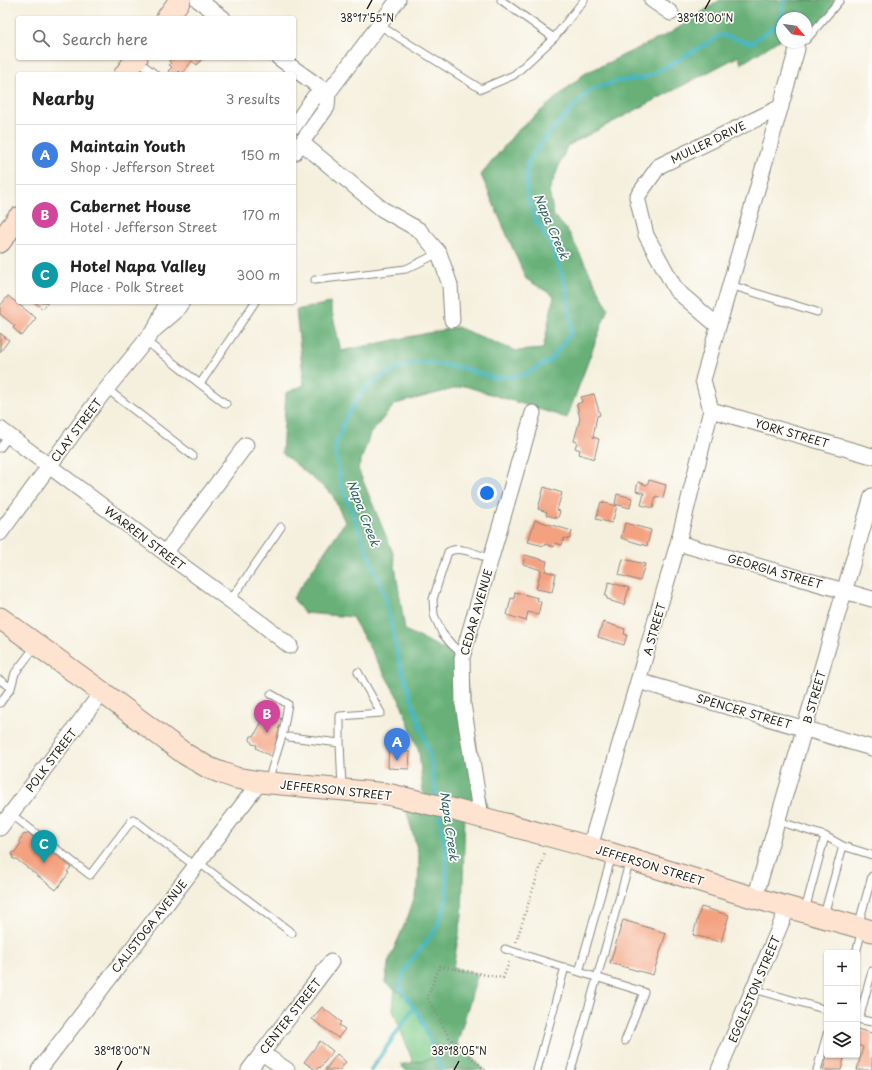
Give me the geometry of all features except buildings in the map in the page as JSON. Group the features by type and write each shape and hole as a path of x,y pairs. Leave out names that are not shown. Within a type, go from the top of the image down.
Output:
{"main road":[{"path":"168,16 180,0"},
{"path":"0,242 16,221"},
{"name":"JEFFERSON STREET","path":"0,618 173,746 197,761 222,773 236,778 264,783 387,794 471,814 550,835 755,898 864,928"}],"street":[{"path":"198,0 220,16"},
{"path":"398,0 328,93 327,107 298,148 382,209 419,230 439,253 450,286 452,320"},
{"path":"652,0 671,13"},
{"path":"711,410 703,380 781,107 801,48"},
{"path":"282,60 328,93"},
{"path":"296,123 314,97 328,93"},
{"name":"MULLER DRIVE","path":"718,326 676,290 646,235 637,197 659,166 781,107"},
{"path":"155,329 166,304"},
{"path":"155,329 175,312 181,304"},
{"name":"CLAY STREET","path":"0,533 107,389 155,329"},
{"name":"YORK STREET","path":"711,410 872,456"},
{"name":"A STREET","path":"590,847 678,544 711,410"},
{"name":"CEDAR AVENUE","path":"471,814 468,723 463,704 462,658 533,413"},
{"name":"WARREN STREET","path":"3,438 50,466 290,646"},
{"path":"165,553 246,446"},
{"name":"B STREET","path":"755,898 872,496"},
{"name":"GEORGIA STREET","path":"678,544 872,599"},
{"name":"SPENCER STREET","path":"638,681 872,748"},
{"name":"POLK STREET","path":"0,828 102,692"},
{"name":"CALISTOGA AVENUE","path":"39,1070 197,864 264,783"},
{"name":"EGGLESTON STREET","path":"720,1070 754,989 805,912"},
{"name":"CENTER STREET","path":"249,1070 332,962"},
{"path":"262,1053 287,1070"}],"lane":[{"path":"501,0 554,38"},
{"path":"379,25 481,89 514,75 554,38 584,0"},
{"path":"812,32 840,0"},
{"path":"133,64 151,72"},
{"path":"315,280 406,269 439,253"},
{"path":"730,285 817,312"},
{"path":"200,384 254,304"},
{"path":"146,341 226,404"},
{"path":"107,389 193,456"},
{"path":"230,600 281,527"},
{"path":"463,655 442,633 434,615 433,599 448,552 453,549 460,549 490,559"},
{"path":"0,703 11,688 15,672 37,645"},
{"path":"342,790 340,716 381,713 358,672"},
{"path":"0,680 11,688"},
{"path":"264,783 283,733 288,704 271,694"},
{"path":"289,736 340,742"},
{"path":"11,814 90,875 133,819 292,933"},
{"path":"778,822 826,836 843,846 872,855"},
{"path":"805,912 826,836"},
{"path":"805,912 843,846"},
{"path":"580,972 621,856"},
{"path":"571,1070 597,977 621,856"},
{"path":"857,950 864,928 872,876"},
{"path":"505,949 644,992 625,1041"},
{"path":"537,1070 565,967"},
{"path":"860,1012 872,971"},
{"path":"754,989 824,1009"},
{"path":"860,1019 872,1022"},
{"path":"817,1070 824,1045"}],"path":[{"path":"485,1070 449,1037 427,997 440,966 503,978 550,835"}],"green space":[{"path":"720,0 840,0 812,31 812,12 776,12 776,42 741,64 739,56 567,146 549,191 554,216 568,231 608,308 567,418 465,386 395,404 370,434 358,469 393,553 405,630 462,658 488,817 465,812 462,916 453,968 478,974 457,1044 485,1070 406,1070 400,1065 437,1057 419,1014 407,998 385,982 389,960 407,919 418,887 419,856 403,798 424,802 419,752 401,703 352,617 304,613 293,598 345,522 332,494 282,453 286,393 304,385 296,310 330,303 341,351 457,327 516,351 543,349 554,296 526,279 481,175 516,132 584,74 672,32"},
{"path":"395,989 404,996 417,1012 437,1058 413,1062 393,1010"}],"waterway":[{"name":"Napa Creek","path":"437,799 429,752 399,662 384,593 341,485 335,448 345,419 363,390 389,372 419,362 459,367 494,378 524,375 551,360 572,331 566,287 553,249 536,220 527,195 527,164 547,135 590,90 618,81 644,78 721,35 751,43 778,24 785,0"},
{"name":"Napa Creek","path":"439,814 446,855 447,899 435,931 407,966 399,987 419,1014 442,1070"},
{"path":"371,1070 414,1007"}],"place":[{"name":"Cabernet House","path":"267,733"},
{"name":"Maintain Youth","path":"397,761"},
{"name":"Hotel Napa Valley","path":"44,863"}]}
